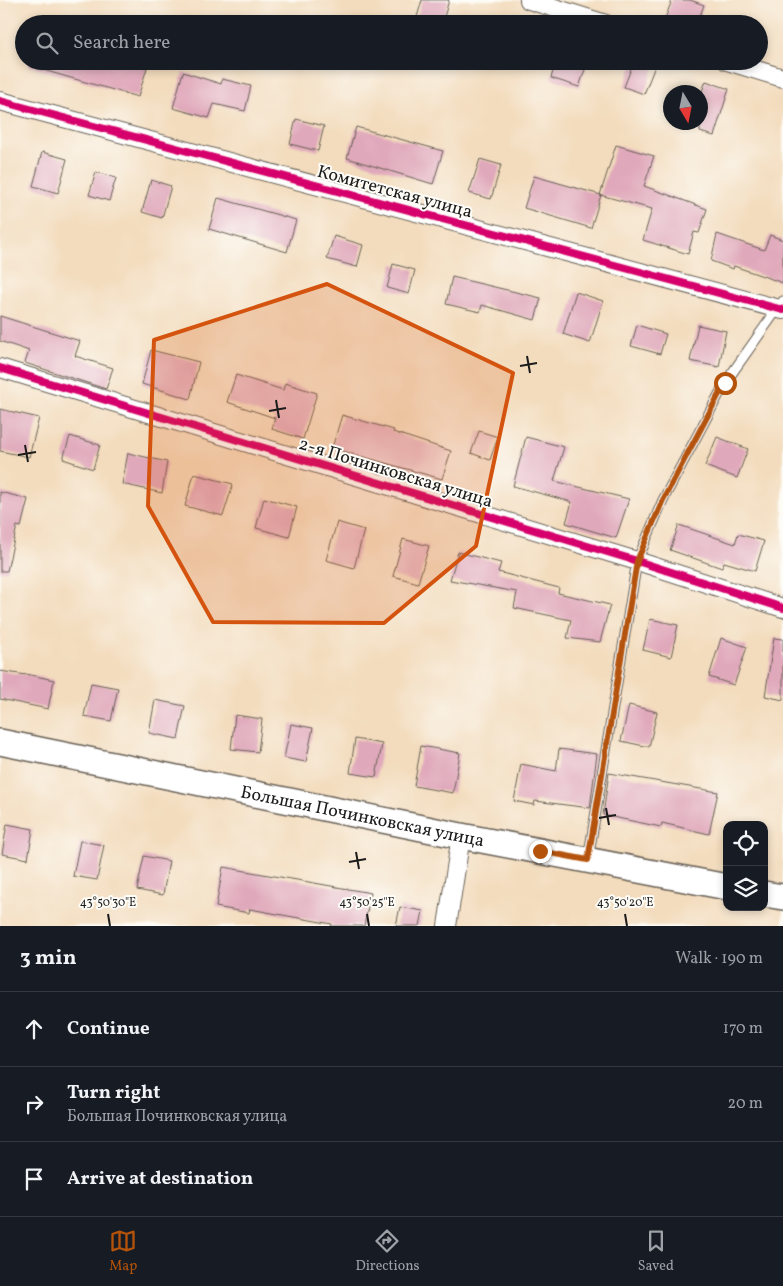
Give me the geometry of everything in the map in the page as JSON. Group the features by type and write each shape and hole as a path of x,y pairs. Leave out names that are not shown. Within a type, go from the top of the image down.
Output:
{"street":[{"path":"529,0 577,15"},
{"path":"757,70 783,78"},
{"name":"Комитетская улица","path":"0,101 781,306"},
{"name":"2-я Починковская улица","path":"0,368 637,561 783,608"},
{"name":"Большая Починковская улица","path":"0,742 461,836 723,886"},
{"path":"448,926 461,836"},
{"path":"768,895 783,897"}],"lane":[{"path":"588,860 637,561 663,500 725,383 781,306"}],"highlighted area":[{"path":"327,284 513,373 476,546 384,623 213,622 148,506 154,340"}],"building":[{"path":"422,0 449,0 445,15 418,15"},
{"path":"672,0 690,0 704,5 700,15 666,15"},
{"path":"43,70 146,70 138,97"},
{"path":"553,70 585,70 579,87 551,78"},
{"path":"631,70 653,70 644,94 624,87"},
{"path":"183,72 221,84 222,79 251,86 245,111 214,104 209,118 173,108"},
{"path":"706,81 729,89 714,136 700,132 700,130 708,130 708,85 704,85"},
{"path":"296,119 324,126 318,151 290,144"},
{"path":"356,127 443,151 433,184 347,158"},
{"path":"616,145 654,156 644,186 707,209 699,233 694,232 688,254 643,240 652,209 600,195"},
{"path":"42,152 67,159 58,193 33,186"},
{"path":"480,159 501,165 491,199 469,193"},
{"path":"96,172 116,178 109,201 89,195"},
{"path":"534,176 601,195 591,228 524,208"},
{"path":"151,180 171,186 162,218 142,212"},
{"path":"218,198 296,220 287,252 209,229"},
{"path":"717,234 764,250 770,235 783,240 783,283 734,266 733,269 711,261"},
{"path":"334,236 363,245 357,267 327,259"},
{"path":"393,264 415,270 409,294 387,288"},
{"path":"452,277 541,298 535,320 482,305 480,312 446,304"},
{"path":"576,292 603,301 590,343 563,334"},
{"path":"0,316 80,341 75,356 113,368 106,389 25,363 29,351 0,341"},
{"path":"637,325 666,334 660,354 631,346"},
{"path":"698,325 726,331 719,367 690,361"},
{"path":"151,350 199,362 190,399 142,384"},
{"path":"236,375 283,390 285,383 317,393 303,439 272,429 275,418 227,402"},
{"path":"0,409 39,418 29,457 0,451"},
{"path":"342,415 394,430 393,432 451,451 442,479 332,448"},
{"path":"479,431 498,437 490,460 471,453"},
{"path":"70,436 100,445 93,469 63,459"},
{"path":"526,437 564,447 554,481 629,499 616,538 566,523 572,502 513,486"},
{"path":"717,437 748,449 737,478 705,466"},
{"path":"128,453 167,462 162,493 122,484"},
{"path":"194,474 233,484 223,516 185,506"},
{"path":"0,492 28,499 21,527 17,526 7,571 0,571"},
{"path":"264,498 297,507 289,537 256,528"},
{"path":"337,522 364,530 354,568 326,560"},
{"path":"679,525 735,544 738,534 764,541 755,571 724,562 722,568 670,550"},
{"path":"403,539 429,546 418,583 393,576"},
{"path":"458,552 501,563 498,572 559,588 558,593 610,605 600,642 567,638 571,620 514,608 517,592 450,580"},
{"path":"650,619 678,625 671,657 643,650"},
{"path":"721,638 747,647 734,685 709,677"},
{"path":"774,638 783,639 783,700 765,696"},
{"path":"0,671 54,680 48,709 0,699"},
{"path":"91,683 118,688 111,721 84,716"},
{"path":"155,700 185,706 178,739 149,733"},
{"path":"629,705 657,712 649,747 621,741"},
{"path":"235,715 262,719 258,752 231,749"},
{"path":"291,724 313,728 306,762 284,758"},
{"path":"355,739 382,744 376,777 350,773"},
{"path":"421,746 460,753 453,793 414,786"},
{"path":"559,749 597,754 590,808 535,801 534,805 514,801 521,764 556,771"},
{"path":"609,773 718,792 709,834 662,823 661,827 603,815"},
{"path":"7,824 33,829 28,859 2,854"},
{"path":"80,841 104,845 97,880 73,876"},
{"path":"144,856 169,861 163,895 137,890"},
{"path":"223,867 371,893 364,926 331,926 332,924 250,909 249,913 216,907"},
{"path":"400,907 423,911 420,926 396,926"}],"cycle path":[{"path":"0,101 783,310"},
{"path":"0,368 637,561 783,608"}],"route":[{"path":"540,851 588,860 637,561 663,500 725,383"}]}
